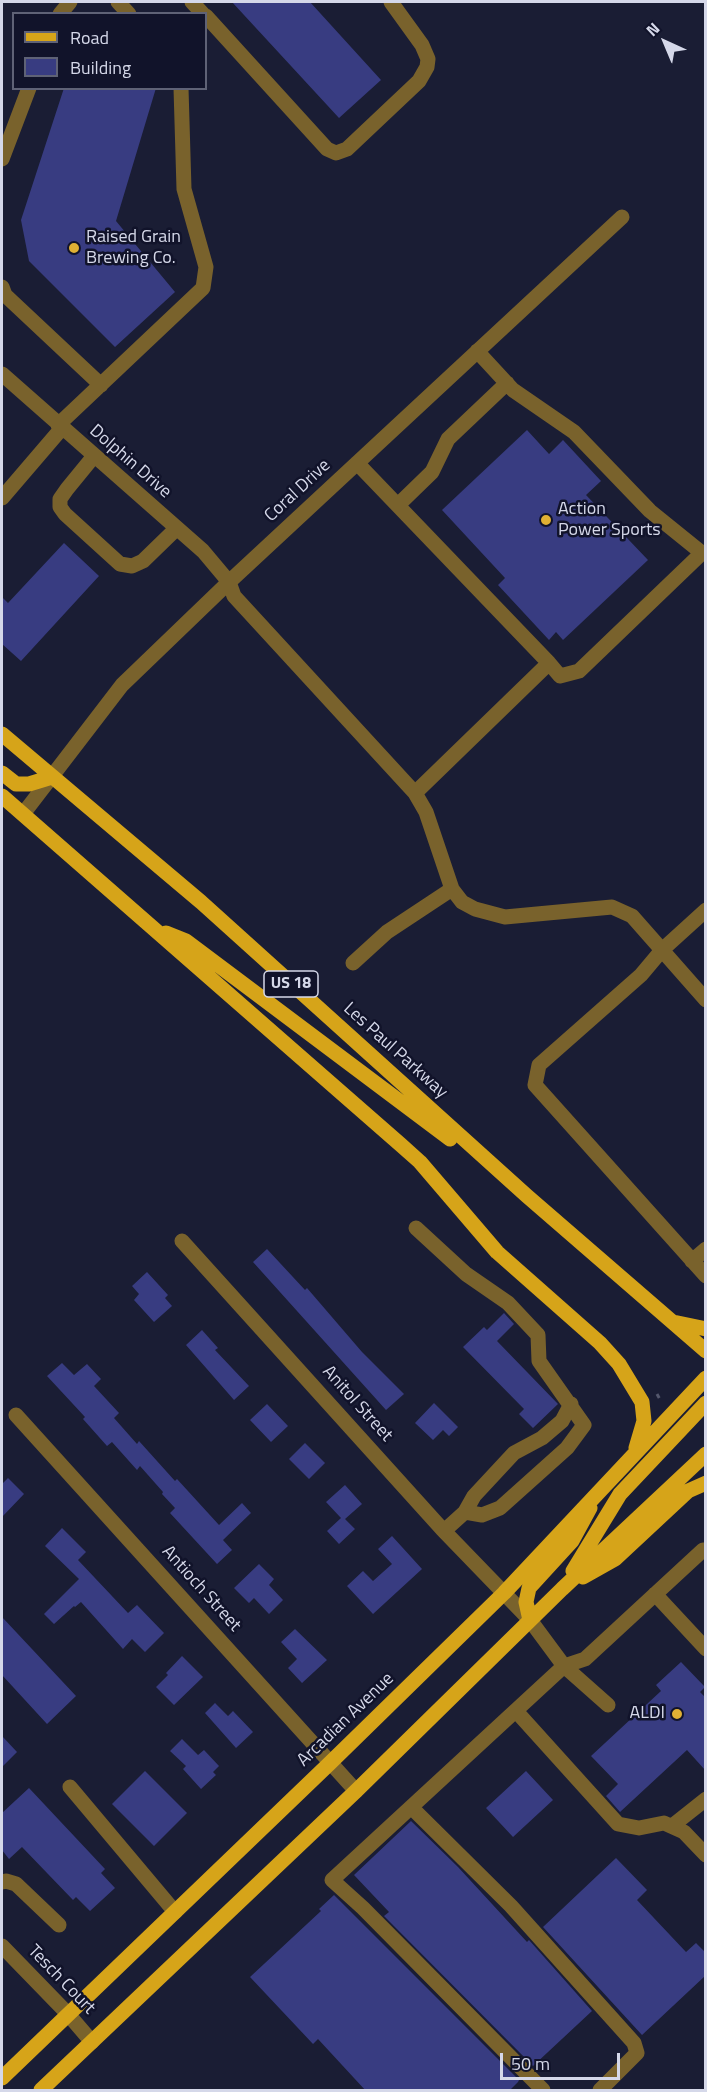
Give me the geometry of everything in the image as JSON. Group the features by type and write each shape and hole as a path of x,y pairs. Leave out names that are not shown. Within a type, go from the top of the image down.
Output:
{"main road":[{"name":"Les Paul Parkway","path":"2,734 201,903 526,1197 672,1321 705,1352"},
{"path":"2,773 16,784 29,784 52,777"},
{"name":"US 18","path":"2,795 420,1162 496,1252 600,1343 619,1364 640,1396 643,1405 644,1421 635,1451"},
{"path":"155,929 186,941 526,1197"},
{"path":"672,1321 705,1329"},
{"name":"Arcadian Avenue","path":"2,2078 504,1593 635,1451 704,1381"},
{"path":"688,1396 705,1397"},
{"path":"562,1589 620,1494 705,1403"},
{"path":"41,2091 705,1454"},
{"path":"562,1589 615,1559 688,1491 705,1483"},
{"path":"530,1620 526,1602 529,1588 572,1541 601,1488"}],"street":[{"path":"207,18 327,150 336,153 347,149 419,81 427,67 428,59 422,45 391,2"},
{"path":"2,159 27,90"},
{"path":"2,498 60,427 100,385 203,288 206,267 184,189 181,90"},
{"name":"Coral Drive","path":"23,814 122,685 229,582 622,217"},
{"path":"2,287 5,295 100,385"},
{"path":"357,463 560,676 579,671 702,553 650,511 574,432 513,390 477,351"},
{"name":"Dolphin Drive","path":"2,375 203,551 229,582 234,596 415,793 426,812 452,889"},
{"path":"398,505 432,472 448,440 507,383"},
{"path":"94,456 66,489 60,499 60,507 120,564 132,566 143,561 177,528"},
{"path":"415,793 549,663"},
{"path":"353,963 387,932 452,889 462,902 475,909 505,917 612,907 632,916 705,1000"},
{"path":"705,910 662,950 641,975 539,1065 535,1085 705,1276"},
{"path":"417,1228 466,1274 508,1303 538,1335 539,1361 584,1425 567,1448 500,1508 482,1515 465,1512"},
{"name":"Anitol Street","path":"182,1241 444,1531 530,1620 564,1666 608,1706"},
{"path":"692,1261 705,1249"},
{"path":"444,1531 465,1512 474,1496 514,1453 542,1438 562,1421 571,1404"},
{"name":"Antioch Street","path":"16,1415 356,1791"},
{"path":"543,2091 371,1916 332,1880 564,1666 585,1659 705,1550"},
{"path":"655,1594 705,1649"},
{"path":"516,1711 618,1824 639,1828 664,1822 684,1832 705,1855"},
{"path":"70,1787 175,1912"},
{"path":"672,1826 705,1799"},
{"path":"411,1807 511,1906 634,2043 637,2054 600,2091"},
{"path":"2,1882 16,1884 59,1925"},
{"name":"Tesch Court","path":"2,1946 92,2042"}],"path":[{"path":"659,1391 657,1394 661,1401"}],"building":[{"path":"232,2 310,2 381,80 339,118"},
{"path":"63,90 155,90 116,221 175,292 115,347 29,261 21,220"},
{"path":"527,430 549,454 563,440 601,481 586,495 648,560 563,640 556,632 549,640 498,585 505,578 442,510"},
{"path":"64,543 99,576 21,661 2,644 2,597 8,603"},
{"path":"267,1249 305,1290 307,1288 362,1352 404,1394 386,1410 253,1262"},
{"path":"147,1272 168,1295 165,1298 172,1306 154,1322 134,1300 139,1294 132,1286"},
{"path":"504,1313 514,1324 497,1341 558,1404 533,1428 519,1414 524,1409 463,1347 484,1327 487,1330"},
{"path":"202,1330 218,1348 215,1350 249,1386 234,1400 186,1345"},
{"path":"62,1363 74,1375 87,1364 101,1379 94,1386 119,1413 114,1418 137,1444 139,1441 175,1481 177,1479 219,1525 242,1503 251,1513 223,1540 232,1550 217,1564 170,1513 175,1508 140,1466 137,1470 112,1442 107,1446 83,1419 85,1417 47,1376"},
{"path":"434,1403 458,1427 449,1436 443,1430 433,1440 415,1423"},
{"path":"267,1404 288,1426 271,1442 250,1420"},
{"path":"305,1443 325,1463 309,1479 289,1459"},
{"path":"8,1478 24,1494 2,1517 2,1484"},
{"path":"345,1485 362,1504 345,1519 355,1529 339,1544 327,1531 341,1518 326,1502"},
{"path":"62,1528 86,1552 78,1560 128,1613 137,1605 164,1633 145,1652 132,1639 123,1649 81,1602 54,1624 44,1614 79,1579 45,1546"},
{"path":"392,1536 422,1569 373,1614 347,1586 363,1571 373,1581 392,1564 378,1549"},
{"path":"259,1564 274,1579 269,1585 283,1600 269,1614 254,1598 249,1603 234,1588"},
{"path":"2,1617 76,1696 47,1724 2,1675"},
{"path":"295,1629 327,1660 302,1683 288,1668 297,1659 281,1642"},
{"path":"182,1656 203,1677 174,1705 156,1687"},
{"path":"681,1662 705,1687 700,1692 705,1697 705,1770 687,1750 620,1812 606,1796 618,1784 591,1756 661,1691 656,1685"},
{"path":"215,1703 228,1716 233,1711 253,1732 236,1748 205,1713"},
{"path":"2,1736 17,1752 2,1767"},
{"path":"182,1739 198,1755 204,1750 219,1766 213,1772 216,1775 201,1789 183,1769 186,1766 170,1751"},
{"path":"145,1771 187,1813 154,1846 112,1804"},
{"path":"526,1771 553,1800 513,1837 486,1808"},
{"path":"29,1788 105,1869 101,1873 115,1888 90,1911 76,1897 73,1900 22,1847 9,1859 2,1850 2,1813"},
{"path":"411,1821 458,1867 527,1942 529,1940 592,2011 533,2066 384,1916 389,1912 354,1875"},
{"path":"616,1858 647,1890 637,1900 686,1952 696,1943 705,1952 705,1976 642,2035 543,1927"},
{"path":"334,1895 519,2080 509,2091 366,2091 318,2039 313,2044 250,1977 321,1911 319,1909"}],"place":[{"name":"Raised Grain Brewing Co.","path":"74,248"},
{"name":"Action Power Sports","path":"546,520"},
{"name":"ALDI","path":"677,1714"}]}
